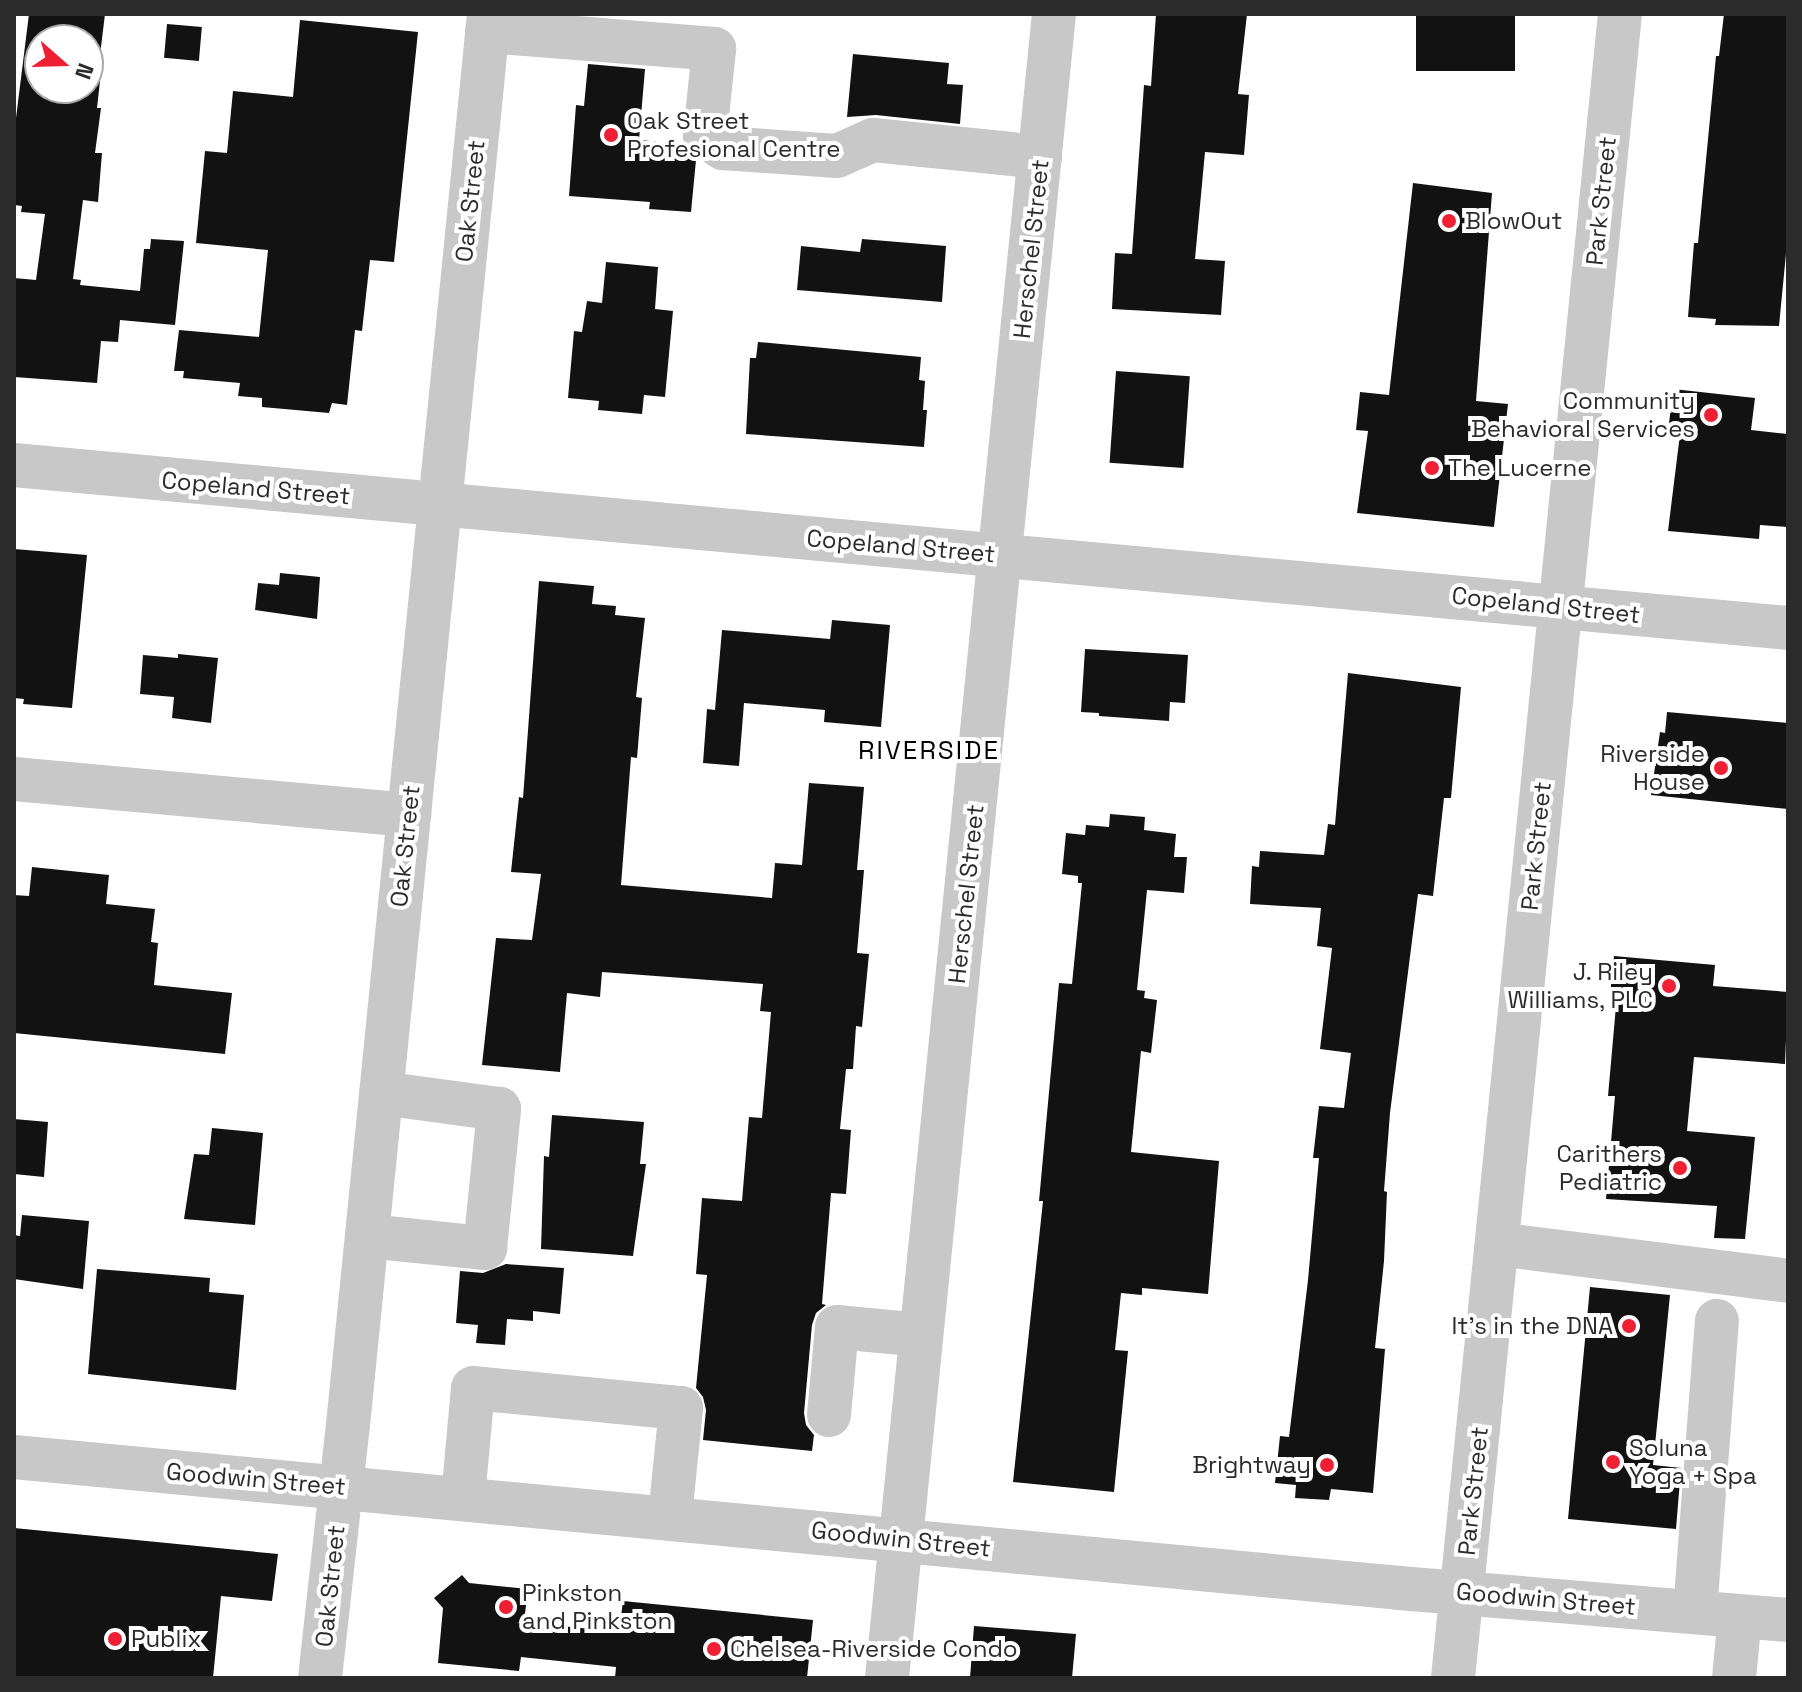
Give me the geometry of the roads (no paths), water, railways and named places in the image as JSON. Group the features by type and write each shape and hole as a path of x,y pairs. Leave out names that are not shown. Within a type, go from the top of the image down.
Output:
{"street":[{"name":"Herschel Street","path":"887,1678 1054,14"},
{"name":"Park Street","path":"1453,1678 1620,14"},
{"path":"488,23 714,49 705,136 723,148 837,156 873,140 1040,157"},
{"name":"Oak Street","path":"320,1678 488,23"},
{"name":"Copeland Street","path":"14,465 1788,628"},
{"path":"14,779 409,815"},
{"path":"367,1236 485,1248 499,1109 381,1093"},
{"path":"1497,1244 1788,1281"},
{"path":"1695,1612 1717,1321"},
{"path":"829,1415 837,1327 921,1335"},
{"path":"463,1498 473,1388 681,1408 670,1517"},
{"name":"Goodwin Street","path":"14,1457 1788,1620"},
{"path":"1734,1678 1740,1616"}],"place":[{"name":"Oak Street Profesional Centre","path":"611,135"},
{"name":"BlowOut","path":"1449,221"},
{"name":"Community Behavioral Services","path":"1711,415"},
{"name":"The Lucerne","path":"1432,468"},
{"name":"Riverside House","path":"1721,768"},
{"name":"J. Riley Williams, PLC","path":"1669,986"},
{"name":"Carithers Pediatric","path":"1680,1168"},
{"name":"It's in the DNA","path":"1629,1326"},
{"name":"Soluna Yoga + Spa","path":"1613,1462"},
{"name":"Brightway","path":"1327,1465"},
{"name":"Pinkston and Pinkston","path":"506,1607"},
{"name":"Publix","path":"115,1639"},
{"name":"Chelsea-Riverside Condo","path":"714,1649"}],"district":[{"name":"RIVERSIDE","path":"929,751"}]}
